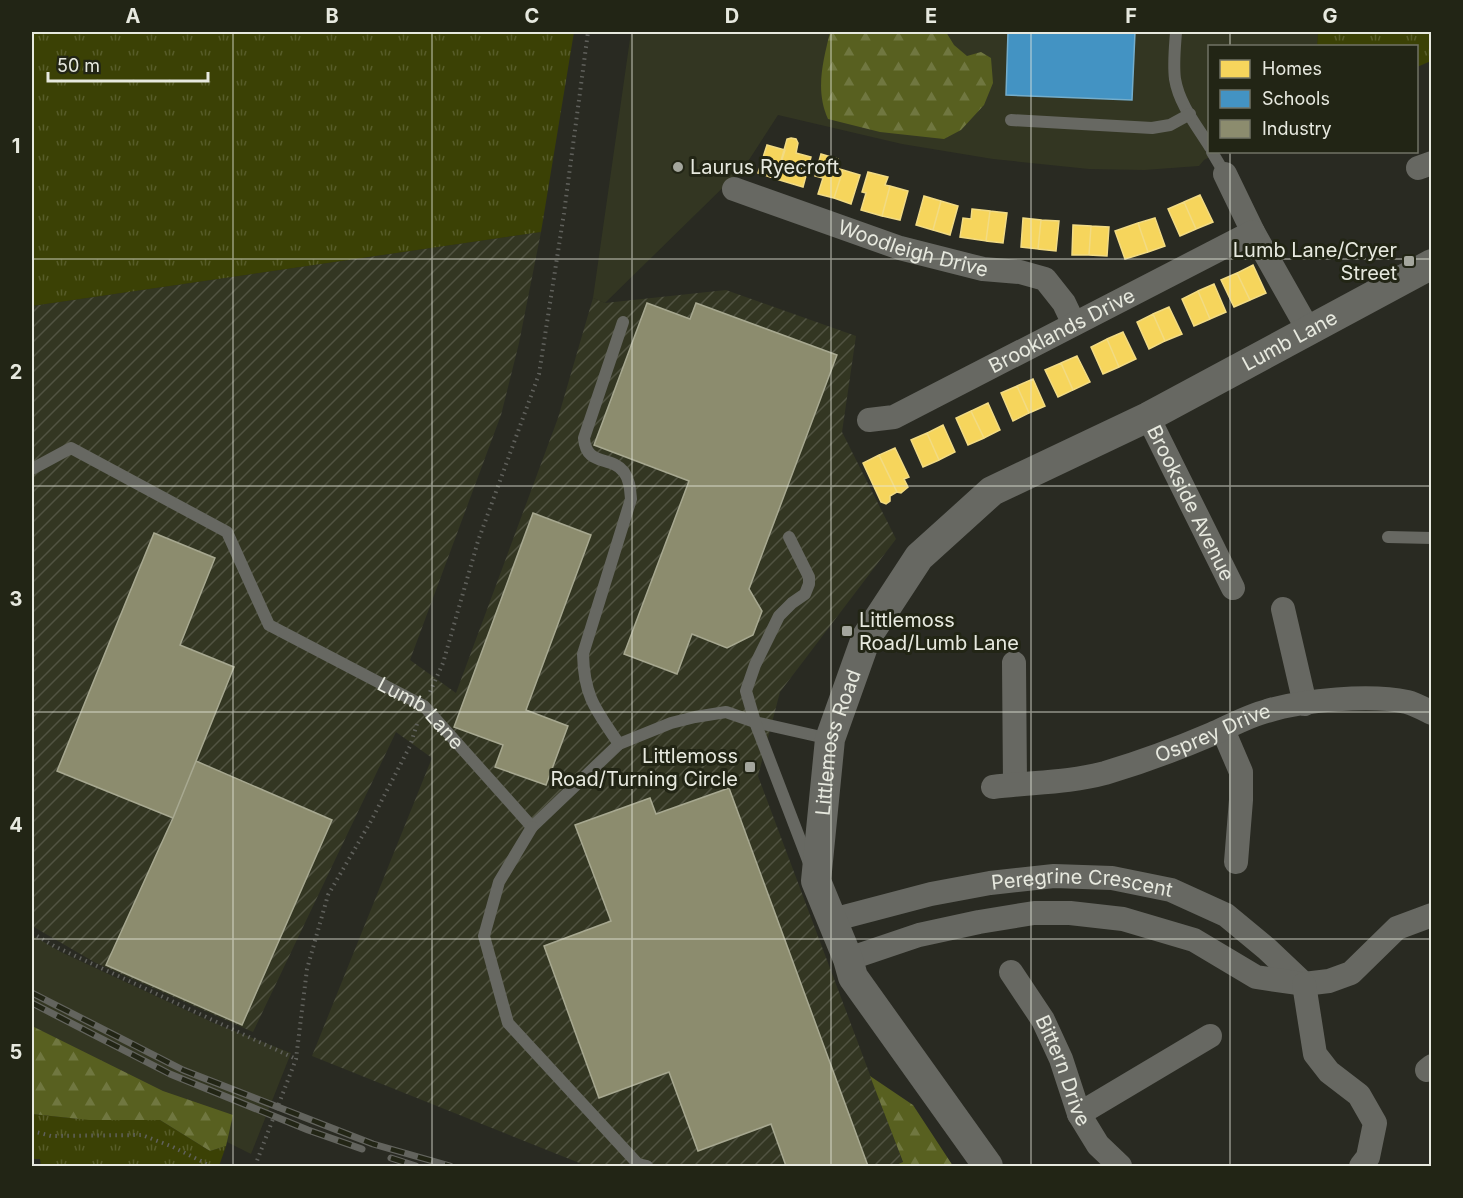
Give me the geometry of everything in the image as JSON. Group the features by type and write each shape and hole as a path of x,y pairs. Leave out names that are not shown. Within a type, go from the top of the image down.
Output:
{"street":[{"path":"1225,174 1253,232 1309,331"},
{"name":"Woodleigh Drive","path":"734,189 900,248 983,269 1020,272 1045,279 1064,303 1074,324"},
{"name":"Brooklands Drive","path":"868,420 894,417 1253,232"},
{"name":"Lumb Lane","path":"1148,417 1431,264"},
{"name":"Brookside Avenue","path":"1148,417 1233,588"},
{"name":"Littlemoss Road","path":"988,1167 853,976 816,881 830,739 866,638 919,557 992,491 1148,417"},
{"path":"1283,609 1305,704"},
{"name":"Osprey Drive","path":"1014,663 1004,785 1052,783 1104,773 1168,753 1266,711 1305,704 1390,699 1410,703 1431,713"},
{"path":"1223,730 1240,772 1241,800 1236,862"},
{"name":"Peregrine Crescent","path":"832,920 931,894 990,883 1054,876 1112,878 1171,890 1226,915 1304,984"},
{"name":"Peregrine Crescent","path":"848,959 919,935 979,922 1034,913 1070,913 1123,919 1194,940 1256,976 1304,984 1329,981 1351,973 1397,928 1431,915"},
{"name":"Bittern Drive","path":"1011,972 1043,1020 1061,1059 1079,1114 1098,1145 1120,1167"},
{"path":"1304,984 1316,1054 1329,1072 1359,1095 1375,1123 1368,1157 1361,1167"},
{"path":"1079,1114 1210,1036"}],"lane":[{"path":"1176,32 1175,80 1182,101 1208,145"},
{"path":"1011,120 1152,128 1170,125 1190,114"},
{"path":"1213,153 1225,174"},
{"path":"620,744 590,699 583,674 582,654 631,500 630,483 622,470 591,455 585,449 584,438 623,322"},
{"name":"Lumb Lane","path":"32,469 71,448 227,532 269,625 423,706 531,827"},
{"path":"789,537 809,577 809,584 805,594 779,616 755,665 746,691 754,722 816,881"},
{"path":"1389,537 1431,538"},
{"path":"647,1167 638,1164 508,1023 484,936 499,882 531,827 620,744 671,723 726,712 754,722 830,739"}],"path":[{"path":"255,1167 296,1059 307,969 328,895 371,821 410,746 423,706 443,663 477,541 539,374 564,213 588,32"},
{"path":"32,933 54,946 296,1059"},
{"path":"32,1131 51,1136 142,1135 173,1147 209,1167"}],"shaded area":[{"name":"Laurus Ryecroft","path":"631,32 1318,32 1317,45 1208,45 1208,153 1217,153 1204,160 1199,166 1144,170 1089,169 993,159 902,144 778,115 745,166 605,303 593,298"},
{"path":"541,232 519,343 501,415 410,660 456,693 558,418 593,298 605,303 726,290 856,336 842,432 896,539 780,692 758,776 903,1163 893,1166 587,1166 312,1056 432,758 396,732 253,1032 96,963 32,926 32,306"},
{"path":"32,935 61,952 214,1023 291,1053 251,1154 32,1045"}],"green space":[{"path":"32,32 574,32 541,232 32,306"},
{"path":"830,32 946,32 954,45 967,56 981,52 991,58 993,83 984,105 961,130 944,139 880,132 828,119 821,87"},
{"path":"1318,32 1431,32 1431,61 1418,67 1418,45 1317,45"},
{"path":"32,1026 163,1091 233,1115 226,1146 210,1151 160,1120 89,1120 32,1114"},
{"path":"870,1076 913,1105 953,1166 894,1166 903,1162"},
{"path":"32,1114 80,1119 160,1120 210,1151 226,1146 219,1166 41,1166 40,1159 32,1159"}],"building: Homes":[{"path":"787,139 796,139 798,143 796,153 811,157 803,187 776,179"},
{"path":"767,145 785,150 776,179 758,173"},
{"path":"821,154 838,159 836,168 843,170 834,198 818,194 823,178 815,176"},
{"path":"843,170 860,175 851,204 834,198"},
{"path":"868,172 888,177 885,185 890,186 882,216 861,210 866,193 862,192"},
{"path":"890,186 908,191 900,220 882,216"},
{"path":"1200,195 1213,222 1196,229 1184,202"},
{"path":"924,196 941,201 933,230 916,225"},
{"path":"941,201 958,206 950,235 933,230"},
{"path":"1184,202 1196,229 1180,236 1168,209"},
{"path":"972,209 990,211 986,241 960,237 963,218 971,219"},
{"path":"990,211 1007,213 1003,243 986,241"},
{"path":"1023,218 1041,220 1038,249 1021,247"},
{"path":"1155,218 1165,246 1148,252 1138,223"},
{"path":"1041,220 1059,221 1056,251 1038,249"},
{"path":"1138,223 1148,252 1125,259 1115,231"},
{"path":"1073,225 1091,226 1089,255 1072,255"},
{"path":"1091,226 1109,227 1107,256 1089,255"},
{"path":"1253,265 1266,293 1250,300 1237,273"},
{"path":"1237,273 1250,300 1234,307 1221,280"},
{"path":"1214,284 1226,312 1210,319 1198,291"},
{"path":"1198,291 1210,319 1194,326 1182,299"},
{"path":"1169,307 1182,334 1165,341 1153,314"},
{"path":"1153,314 1165,341 1149,349 1137,322"},
{"path":"1123,332 1136,359 1119,367 1107,339"},
{"path":"1107,339 1119,367 1103,374 1091,347"},
{"path":"1077,356 1090,382 1073,390 1061,363"},
{"path":"1061,363 1073,390 1058,397 1045,370"},
{"path":"1033,379 1045,406 1029,413 1017,386"},
{"path":"1017,386 1029,413 1013,421 1001,393"},
{"path":"988,403 1000,430 984,438 971,411"},
{"path":"971,411 984,438 968,445 956,418"},
{"path":"943,425 955,452 939,460 927,433"},
{"path":"927,433 939,460 923,467 911,440"},
{"path":"895,448 909,477 904,479 908,487 901,493 897,492 879,455"},
{"path":"879,455 897,492 890,496 890,501 886,504 881,502 863,463"}],"building: Schools":[{"path":"1008,32 1135,32 1132,100 1006,95"}],"building: Industry":[{"path":"647,303 690,319 696,303 837,355 749,589 762,611 753,635 727,648 692,634 677,674 624,654 689,481 594,445"},
{"path":"533,513 591,535 526,710 568,726 546,785 495,767 503,745 454,727"},
{"path":"154,533 215,558 180,645 234,667 173,818 57,771"},
{"path":"196,761 332,820 242,1025 106,965 173,818"},
{"path":"729,788 868,1166 786,1166 771,1124 698,1151 669,1072 599,1098 544,946 611,921 575,825 650,798 656,814"}],"railway":[{"path":"32,993 183,1070 373,1144 450,1166"},
{"path":"32,1003 170,1074 308,1130 362,1149"},
{"path":"391,1158 416,1166"}],"place":[{"name":"Laurus Ryecroft","path":"678,167"},
{"name":"Lumb Lane/Cryer Street","path":"1409,261"},
{"name":"Littlemoss Road/Lumb Lane","path":"847,631"},
{"name":"Littlemoss Road/Turning Circle","path":"750,767"}]}
